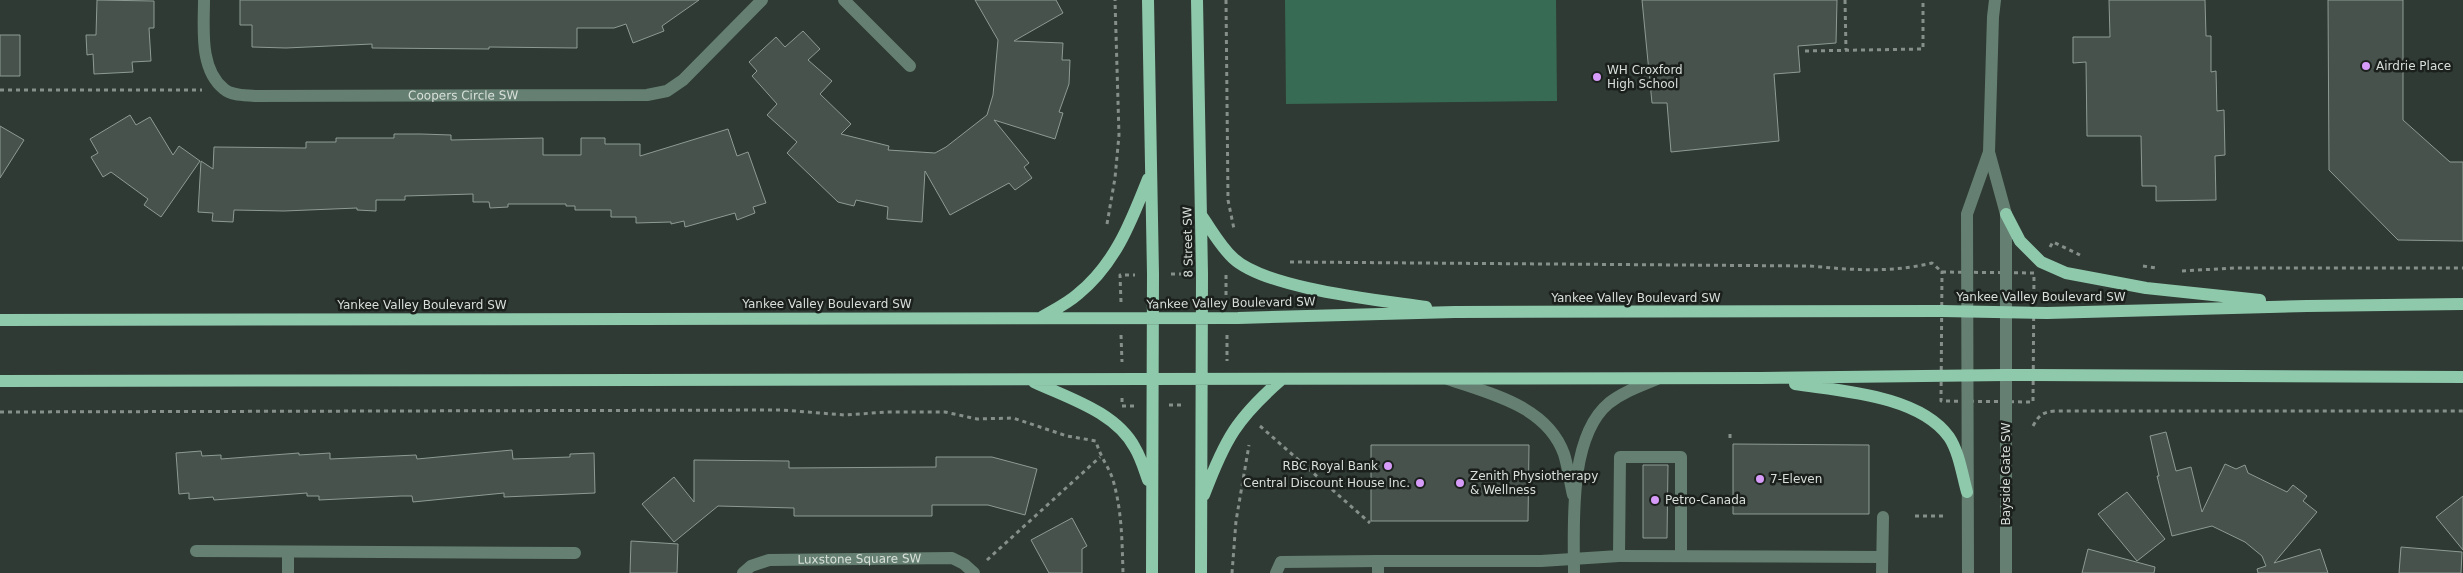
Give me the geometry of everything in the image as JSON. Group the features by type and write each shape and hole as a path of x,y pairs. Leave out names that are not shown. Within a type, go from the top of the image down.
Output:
{"main road":[{"path":"1148,0 1153,318 1151,405 1152,573"},
{"name":"8 Street SW","path":"1197,0 1202,318 1201,573"},
{"path":"1042,318 1078,295 1108,266 1127,232 1151,172"},
{"path":"1201,214 1233,259 1284,283 1455,312"},
{"path":"2006,214 2020,241 2041,262 2066,273 2146,288 2307,306"},
{"name":"Yankee Valley Boulevard SW","path":"0,320 1227,318 1455,312 2034,313 2463,304"},
{"path":"0,381 1201,380 2006,375 2463,377"},
{"path":"1760,378 1875,396 1907,407 1928,418 1948,436 1956,454 1967,492"},
{"path":"1201,505 1219,454 1236,425 1255,403 1282,379"},
{"path":"1029,380 1083,405 1113,422 1135,446 1151,485"}],"street":[{"path":"204,0 204,43 208,64 215,79 225,90"},
{"name":"Coopers Circle SW","path":"225,90 234,94 255,96 647,95 667,90 683,80 762,0"},
{"path":"844,0 910,66"},
{"path":"1968,573 1967,214 1989,152 1995,0"},
{"name":"Bayside Gate SW","path":"1989,152 2006,214 2006,573"},
{"path":"1446,378 1508,399 1537,416 1550,431 1563,452 1574,502"},
{"path":"1574,573 1574,502 1582,453 1590,428 1607,405 1627,391 1659,378"},
{"path":"1619,556 1620,456 1681,457 1681,556"},
{"path":"1882,573 1883,516"},
{"path":"196,551 575,553"},
{"path":"288,552 288,573"},
{"path":"1278,567 1378,567 1619,556 1882,557"},
{"name":"Luxstone Square SW","path":"743,573 751,566 770,560 952,558 974,573"}],"path":[{"path":"1104,232 1115,178 1119,135 1115,0"},
{"path":"1226,0 1228,200 1234,230 1238,236"},
{"path":"1846,0 1846,50"},
{"path":"1805,51 1923,50 1923,0"},
{"path":"0,90 225,90"},
{"path":"2053,242 2083,257"},
{"path":"1285,262 1810,266 1867,271 1905,270 1932,263 1942,272"},
{"path":"2140,266 2159,269"},
{"path":"2178,271 2234,268 2463,268"},
{"path":"1226,273 1228,379"},
{"path":"2032,402 2034,285"},
{"path":"1941,394 1941,401 1950,401"},
{"path":"1127,406 1201,405"},
{"path":"0,412 782,410 846,415 887,412 945,412 977,419 1014,418 1067,436 1096,441 1100,457 1113,478 1122,521 1123,573"},
{"path":"2033,426 2037,418 2044,412 2055,411 2463,411"},
{"path":"1255,430 1258,424 1370,523"},
{"path":"1730,434 1730,442"},
{"path":"1232,573 1240,489 1250,442"},
{"path":"974,573 1100,457"},
{"path":"1915,516 1943,516"}],"green space":[{"path":"1285,0 1556,0 1557,101 1286,104"}],"building":[{"path":"97,0 154,1 154,28 149,28 151,61 132,62 133,72 94,74 93,54 87,55 86,35 96,35"},
{"path":"240,0 699,0 662,26 664,31 633,43 626,24 614,28 577,28 577,48 489,47 489,49 372,48 372,44 286,48 252,47 252,25 240,25"},
{"path":"975,0 1056,0 1063,13 1014,41 1063,43 1062,60 1070,60 1069,84 1059,112 1063,113 1055,139 994,120 1029,163 1024,167 1032,178 1015,190 1009,183 950,215 925,171 922,222 887,219 888,207 856,200 854,206 838,202 787,153 797,142 767,115 777,104 752,76 757,71 749,62 776,37 785,47 803,31 820,49 808,60 832,81 820,94 851,124 841,134 889,146 888,150 935,153 946,147 987,115 993,95 998,40"},
{"path":"1642,0 1837,0 1836,43 1798,46 1800,72 1774,74 1779,141 1671,152 1667,103 1652,103"},
{"path":"2109,0 2205,0 2206,36 2211,36 2211,72 2216,71 2217,111 2224,110 2225,155 2215,156 2216,200 2156,201 2156,186 2142,186 2141,136 2087,136 2086,62 2073,63 2073,37 2110,37"},
{"name":"Airdrie Place","path":"2328,0 2403,0 2403,120 2450,162 2463,162 2463,241 2398,240 2329,170"},
{"path":"0,35 20,35 20,76 0,76"},
{"path":"130,115 136,125 150,117 173,155 179,146 200,161 161,217 144,205 148,199 111,172 103,177 91,157 98,153 90,139"},
{"path":"0,126 24,140 0,178"},
{"path":"728,129 737,156 748,152 766,203 753,207 755,213 737,220 735,213 685,227 684,221 671,224 671,222 636,223 636,217 611,217 611,210 575,210 575,206 566,206 566,204 508,204 508,207 490,208 489,202 473,202 473,194 405,196 405,200 376,200 376,211 357,210 357,208 284,211 234,210 233,222 212,221 213,213 198,212 201,161 213,169 214,147 306,148 306,142 336,142 336,138 394,138 394,134 421,134 451,135 451,140 543,138 543,155 581,155 581,138 605,138 605,144 640,144 640,156"},
{"path":"2166,432 2176,471 2191,467 2202,512 2225,464 2236,469 2245,465 2248,473 2287,492 2293,485 2307,496 2303,501 2317,512 2274,563 2320,549 2328,573 2258,573 2257,569 2266,566 2262,556 2245,542 2212,526 2172,536 2157,476 2159,476 2150,436"},
{"path":"1733,444 1869,445 1869,514 1733,514"},
{"path":"1371,445 1529,445 1528,521 1371,521"},
{"path":"512,450 513,459 570,457 570,454 594,453 595,493 504,497 504,493 413,502 412,496 319,500 319,496 307,496 307,493 214,500 213,497 189,499 189,493 179,494 176,453 201,451 202,456 221,455 221,459 299,453 299,455 330,453 330,459 416,455 417,459"},
{"path":"936,457 992,457 1037,469 1025,515 988,505 932,505 932,516 794,516 794,508 718,506 674,542 642,504 674,477 694,502 694,460 789,461 789,468 936,467"},
{"name":"Petro-Canada","path":"1643,465 1668,465 1667,538 1643,538"},
{"path":"2127,492 2165,539 2137,561 2098,514"},
{"path":"2463,496 2463,550 2436,517"},
{"path":"1072,518 1087,546 1082,549 1082,573 1049,573 1031,540"},
{"path":"631,541 678,544 677,573 630,573"},
{"path":"2401,547 2462,552 2461,573 2399,573"},
{"path":"2088,549 2155,567 2154,573 2082,573"}],"place":[{"name":"Airdrie Place","path":"2366,66"},
{"name":"WH Croxford High School","path":"1597,77"},
{"name":"RBC Royal Bank","path":"1388,466"},
{"name":"7-Eleven","path":"1760,479"},
{"name":"Central Discount House Inc.","path":"1420,483"},
{"name":"Zenith Physiotherapy & Wellness","path":"1460,483"},
{"name":"Petro-Canada","path":"1655,500"}]}
